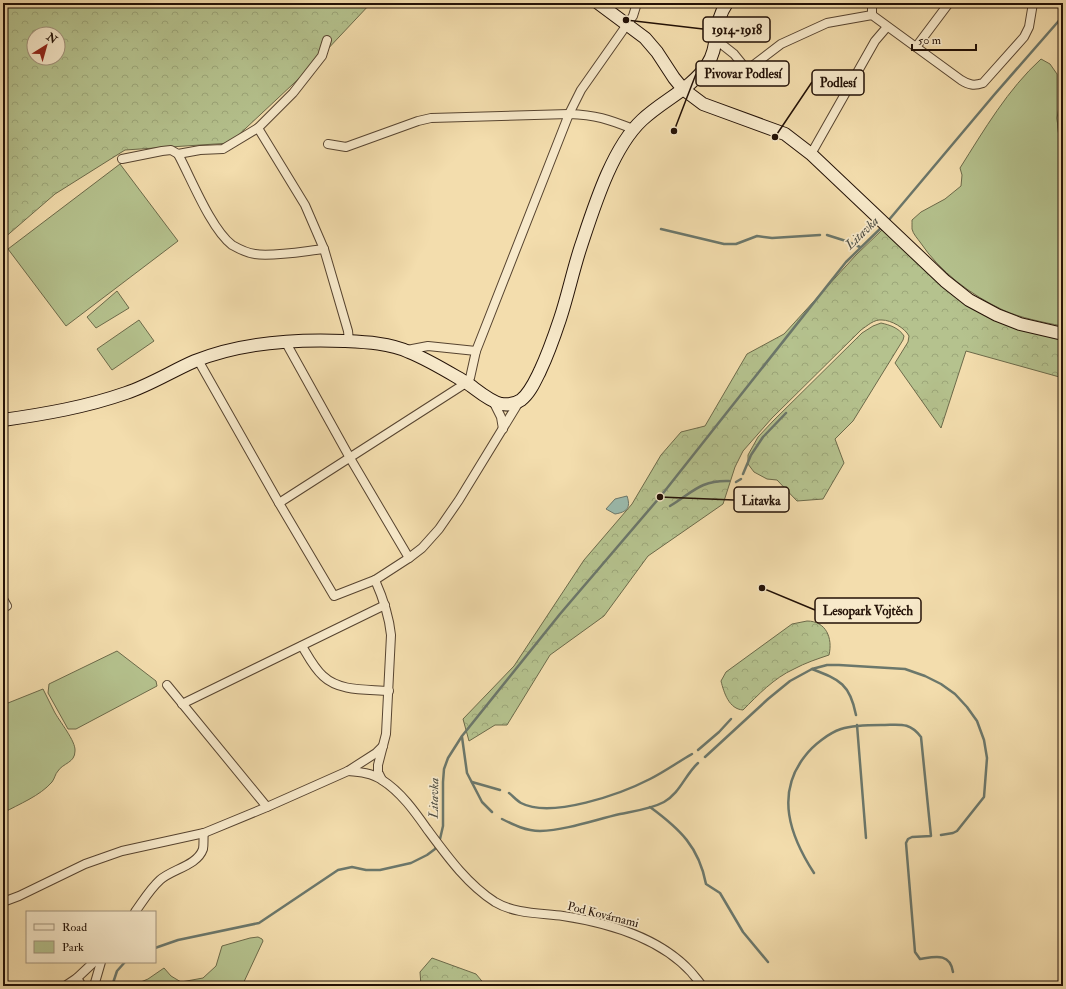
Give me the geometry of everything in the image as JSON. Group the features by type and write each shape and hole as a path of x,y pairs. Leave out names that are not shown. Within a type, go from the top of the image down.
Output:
{"street":[{"path":"598,3 645,38 657,52 683,89 703,104 785,134 812,154 944,281 969,300 997,315 1020,324 1063,334"},
{"path":"280,503 466,383 470,378 476,351 569,114 581,90 633,16 638,3"},
{"path":"198,360 334,596 375,580 409,558 422,548 439,529 459,500 519,402 534,384 561,318 580,250 593,212 612,165 633,129 656,108 694,80 709,62 714,51 719,18 727,3"},
{"path":"872,3 872,15"},
{"path":"916,46 949,3"},
{"path":"715,39 734,54 747,70 780,44 827,23 872,15 967,84 974,86 983,83 1024,36 1029,27 1033,3"},
{"path":"812,154 875,41 887,27"},
{"path":"178,154 200,150 223,149 258,128 293,93 322,56 327,40"},
{"path":"328,144 346,147 418,121 432,118 569,114 591,115 609,119 633,129"},
{"path":"258,128 305,205 324,249 348,331 349,341"},
{"path":"122,160 171,150 178,154 211,218 221,233 232,244 243,251 256,254 269,254 324,249"},
{"path":"3,420 52,413 100,401 134,390 198,360 220,353 260,344 314,340 349,341 386,345 407,350 466,383 492,400 502,404 519,402"},
{"path":"286,341 350,458 409,558"},
{"path":"407,350 428,346 476,351"},
{"path":"492,400 501,417 503,429"},
{"path":"375,580 390,620 391,635 386,734 378,764 378,772 382,780"},
{"path":"182,704 385,605"},
{"path":"302,646 322,675 334,684 345,688 388,691"},
{"path":"167,685 267,807"},
{"path":"3,902 19,896 85,864 122,851 204,833 348,771 376,754 384,746"},
{"path":"348,771 366,773 382,780"},
{"name":"Pod Kovárnami","path":"382,780 414,811 458,869 496,902 510,908 528,912 564,916 594,923 641,937 671,953 684,965 702,986"},
{"path":"136,911 161,879 199,856 203,849 204,833"},
{"path":"65,986 77,978 93,963"},
{"path":"94,986 101,963"},
{"path":"77,978 82,986"}],"green space":[{"path":"3,3 371,3 308,70 230,143 125,150 55,194 3,239"},
{"path":"1041,59 1050,64 1057,74 1057,118 1063,179 1063,326 1039,321 1003,310 968,290 937,263 913,233 912,229 912,220 921,212 945,199 961,186 962,175 960,168 987,125 1018,83"},
{"path":"1063,84 1063,179 1057,118"},
{"path":"120,164 178,241 66,326 8,249"},
{"path":"882,230 999,321 1063,339 1063,378 966,351 941,428 895,363 908,342 909,336 907,333 901,327 886,320 879,320 871,323 861,330 772,418 743,451 735,467 723,504 648,556 604,616 550,655 507,725 495,725 469,741 463,719 514,666 584,560 632,504 661,455 681,432 705,426 747,354 784,334 856,255"},
{"path":"117,291 129,308 96,328 87,317"},
{"path":"139,320 154,341 112,370 97,349"},
{"path":"881,323 900,331 904,336 903,340 853,421 835,439 844,463 823,499 797,501 777,480 767,479 754,472 748,464 748,455 758,437 773,421 862,333"},
{"path":"807,621 819,624 827,632 830,643 829,655 802,665 780,677 743,710 734,707 728,700 721,681 726,672 792,624"},
{"path":"117,651 156,681 157,686 76,729 68,729 48,693 49,684"},
{"path":"43,689 54,711 73,742 75,747 74,755 71,760 60,768 52,782 47,787 35,796 3,813 3,705"},
{"path":"258,937 263,941 242,986 131,986 148,979 164,968 171,976 181,982 203,978 216,966 222,946"},
{"path":"432,958 476,974 486,986 421,986 420,972"}],"shaded area":[{"path":"627,496 628,506 625,511 615,514 606,509 615,499"}],"waterway":[{"name":"Litavka","path":"888,221 1063,16"},
{"name":"Litavka","path":"156,948 178,940 259,923 338,870 352,867 366,870 380,870 411,863 435,849 440,839 443,826 444,769 448,758 462,736 560,614 660,497 846,262 883,226"},
{"path":"661,229 724,244 736,244 757,236 772,238 820,235"},
{"path":"827,235 860,247"},
{"path":"743,474 751,455 763,437 786,413"},
{"path":"736,482 741,479"},
{"path":"670,506 703,485 719,481 729,481"},
{"path":"812,669 827,665 905,669 925,676 941,684 955,694 967,707 977,721 984,740 987,758 984,797 957,831 941,835"},
{"path":"705,757 768,699 790,681 812,669 830,676 842,684 851,696 856,715"},
{"path":"698,750 719,732 731,719"},
{"path":"857,725 866,838"},
{"path":"814,873 798,844 789,815 788,800 790,785 796,770 805,756 826,736 846,728 898,725 912,728 921,737 931,836 912,837 908,839 906,843 915,952 920,959 941,957 949,961 953,972"},
{"path":"462,737 467,773 482,802 492,812"},
{"path":"509,793 521,803 534,807 550,808 586,803 637,785 692,754"},
{"path":"502,819 525,829 540,831 570,827 648,808 670,798 698,763"},
{"path":"472,782 500,790"},
{"path":"650,807 679,831 687,840 699,859 706,884 720,893 743,932 768,962"},
{"name":"Litavka","path":"112,986 117,971 124,963"}],"place":[{"name":"1914-1918","path":"626,20"},
{"name":"Pivovar Podlesí","path":"674,131"},
{"name":"Podlesí","path":"775,137"},
{"name":"Litavka","path":"660,497"},
{"name":"Lesopark Vojtěch","path":"762,588"}]}
